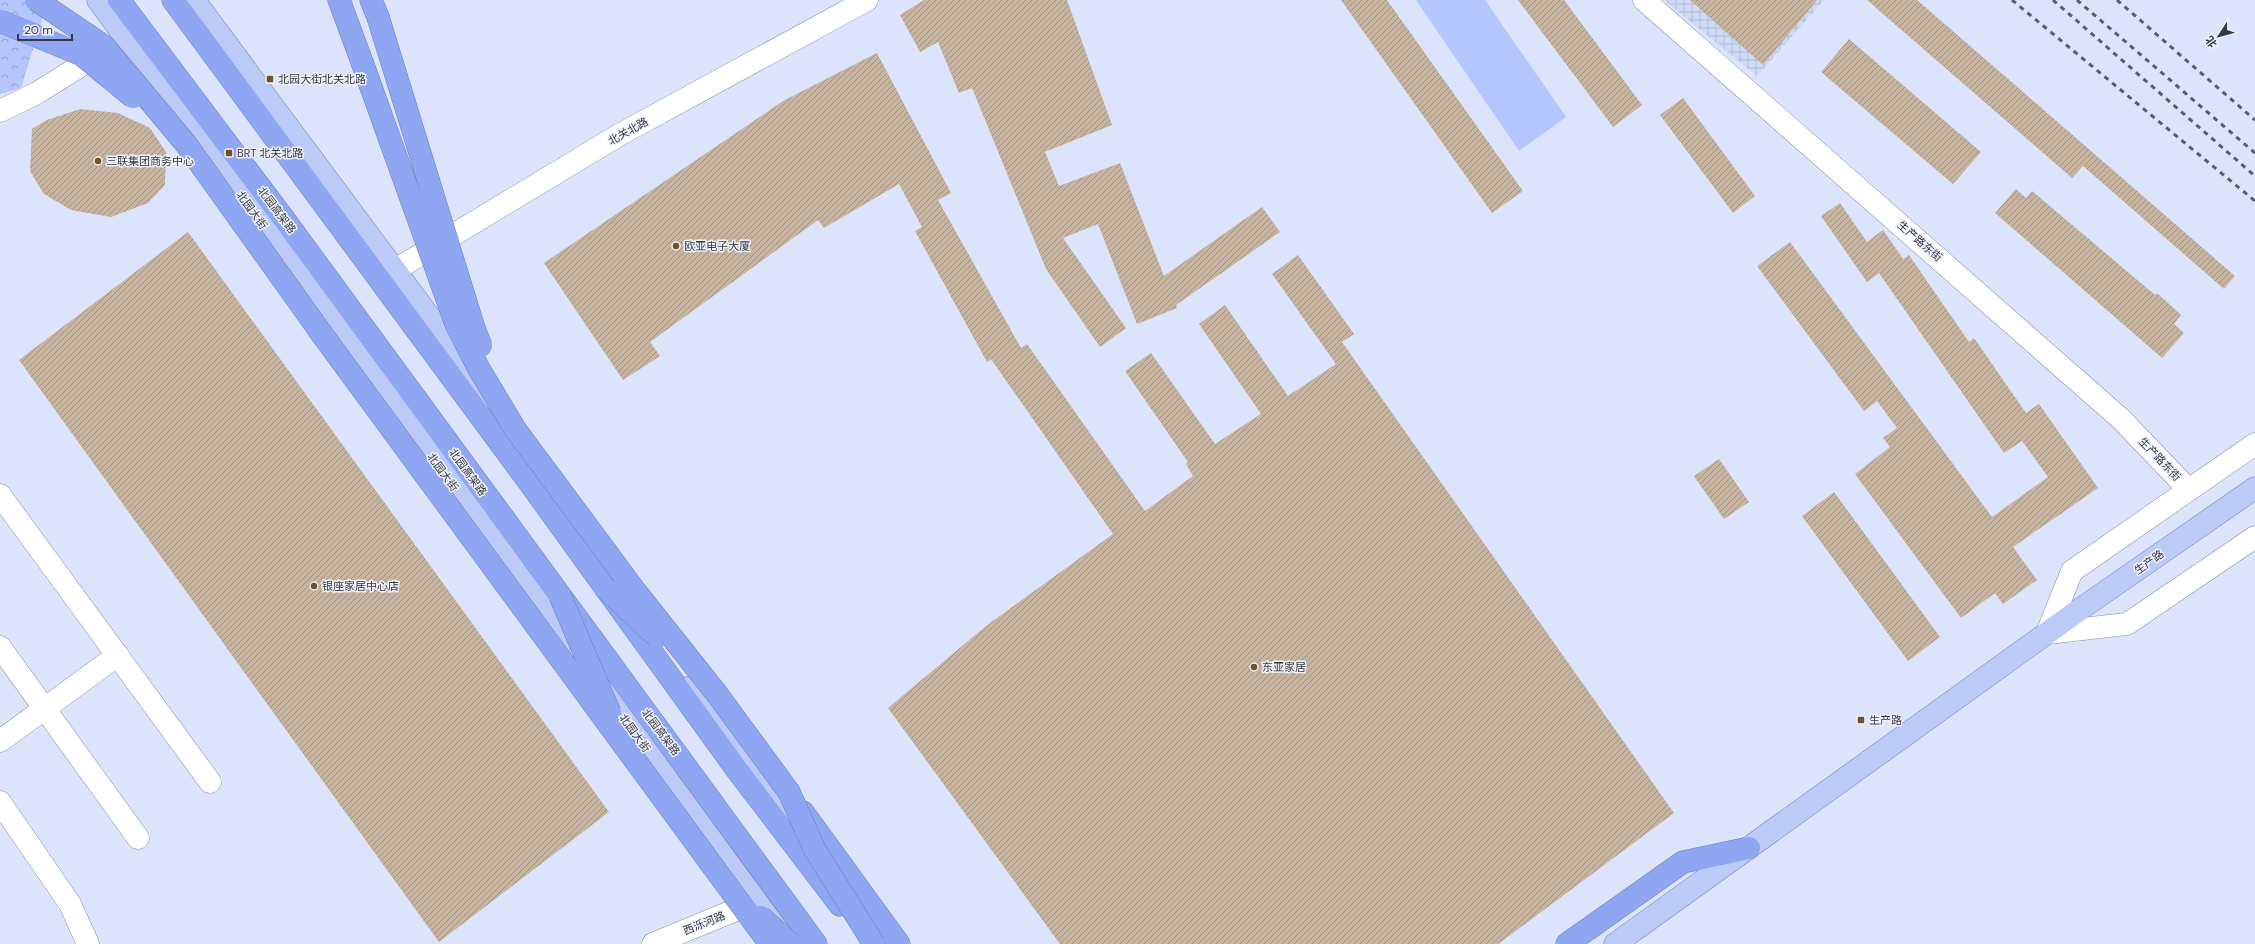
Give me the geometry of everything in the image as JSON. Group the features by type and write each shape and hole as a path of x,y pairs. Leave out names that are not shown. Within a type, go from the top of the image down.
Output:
{"highway":[{"path":"36,0 104,46 186,144 626,750 770,944"},
{"name":"北园高架路","path":"120,0 284,219 816,944"},
{"path":"173,0 737,770 870,944"},
{"path":"339,0 456,324 479,369 515,429 636,592 717,694 899,944"},
{"path":"371,0 473,325 515,429"},
{"path":"0,21 82,55 126,90 186,144"},
{"path":"603,586 717,694"},
{"path":"560,596 626,750"},
{"path":"789,792 815,850 874,944"},
{"path":"1567,944 1683,862 1749,848"},
{"path":"724,882 790,944"}],"main road":[{"name":"北园大街","path":"98,0 647,749 756,902 790,944"},
{"path":"194,0 449,343 597,562 882,944"},
{"name":"生产路","path":"1614,944 2047,633 2255,488"}],"street":[{"name":"北关北路","path":"395,270 619,135 867,0"},
{"name":"生产路东街","path":"1644,0 2121,419 2189,490"},
{"path":"0,111 37,92 126,37"},
{"path":"2255,444 2072,571 2047,633 2127,624 2255,537"},
{"path":"0,495 210,782"},
{"path":"0,647 138,838"},
{"path":"0,741 118,656"},
{"path":"0,802 70,904 88,944"},
{"name":"西泺河路","path":"653,944 756,902"}],"shaded area":[{"path":"1664,0 1824,0 1757,76"}],"green space":[{"path":"0,0 36,0 45,10 21,88 0,94"},
{"path":"1416,0 1485,0 1566,117 1519,151"}],"building":[{"path":"924,0 1067,0 1112,125 1045,152 1059,186 1120,163 1164,276 1262,207 1280,232 1176,305 1177,308 1137,324 1098,224 1063,238 1126,328 1100,347 1046,269 972,88 959,93 938,42 920,52 900,15"},
{"path":"1341,0 1387,0 1523,191 1492,213"},
{"path":"1518,0 1564,0 1642,105 1613,127"},
{"path":"1690,0 1817,0 1763,65"},
{"path":"1867,0 1917,0 2235,276 2224,289 2083,166 2072,178"},
{"path":"1849,39 1981,152 1953,184 1821,72"},
{"name":"东亚家居","path":"877,53 951,193 938,200 1021,348 1027,344 1145,511 1193,476 1186,464 1188,462 1125,371 1151,353 1215,444 1261,414 1199,324 1225,305 1288,396 1336,364 1272,274 1298,255 1354,334 1342,342 1674,813 1498,944 1060,944 888,708 986,626 1113,534 991,359 987,362 915,231 922,227 899,184 824,228 818,220 650,342 660,356 623,380 544,263 783,101"},
{"path":"1683,98 1755,196 1733,213 1660,115"},
{"name":"三联集团商务中心","path":"80,109 118,113 150,128 166,152 165,185 148,203 111,217 71,210 44,194 30,171 32,129 47,120"},
{"path":"2016,189 2026,198 2032,191 2155,295 2157,293 2181,315 2174,324 2184,333 2162,358 1995,213"},
{"path":"1840,203 1867,242 1883,230 1903,259 1909,255 1969,342 1974,338 2026,413 2039,404 2098,488 2013,547 2037,580 2003,604 1995,593 1961,618 1855,474 1890,447 1883,438 1897,428 1877,401 1864,411 1757,266 1790,242 1992,517 2048,477 2022,441 2004,453 1879,273 1867,282 1821,216"},
{"name":"银座家居中心店","path":"188,232 609,812 439,942 19,360"},
{"path":"1719,459 1749,502 1724,519 1694,476"},
{"path":"1834,492 1940,637 1908,661 1802,516"}],"railway":[{"path":"2012,0 2255,201"},
{"path":"2053,0 2255,176"},
{"path":"2077,0 2255,153"},
{"path":"2117,0 2255,120"}],"place":[{"name":"北园大街北关北路","path":"270,79"},
{"name":"BRT 北关北路","path":"229,153"},
{"name":"三联集团商务中心","path":"98,161"},
{"name":"欧亚电子大厦","path":"676,246"},
{"name":"银座家居中心店","path":"314,586"},
{"name":"东亚家居","path":"1254,667"},
{"name":"生产路","path":"1861,720"}]}
